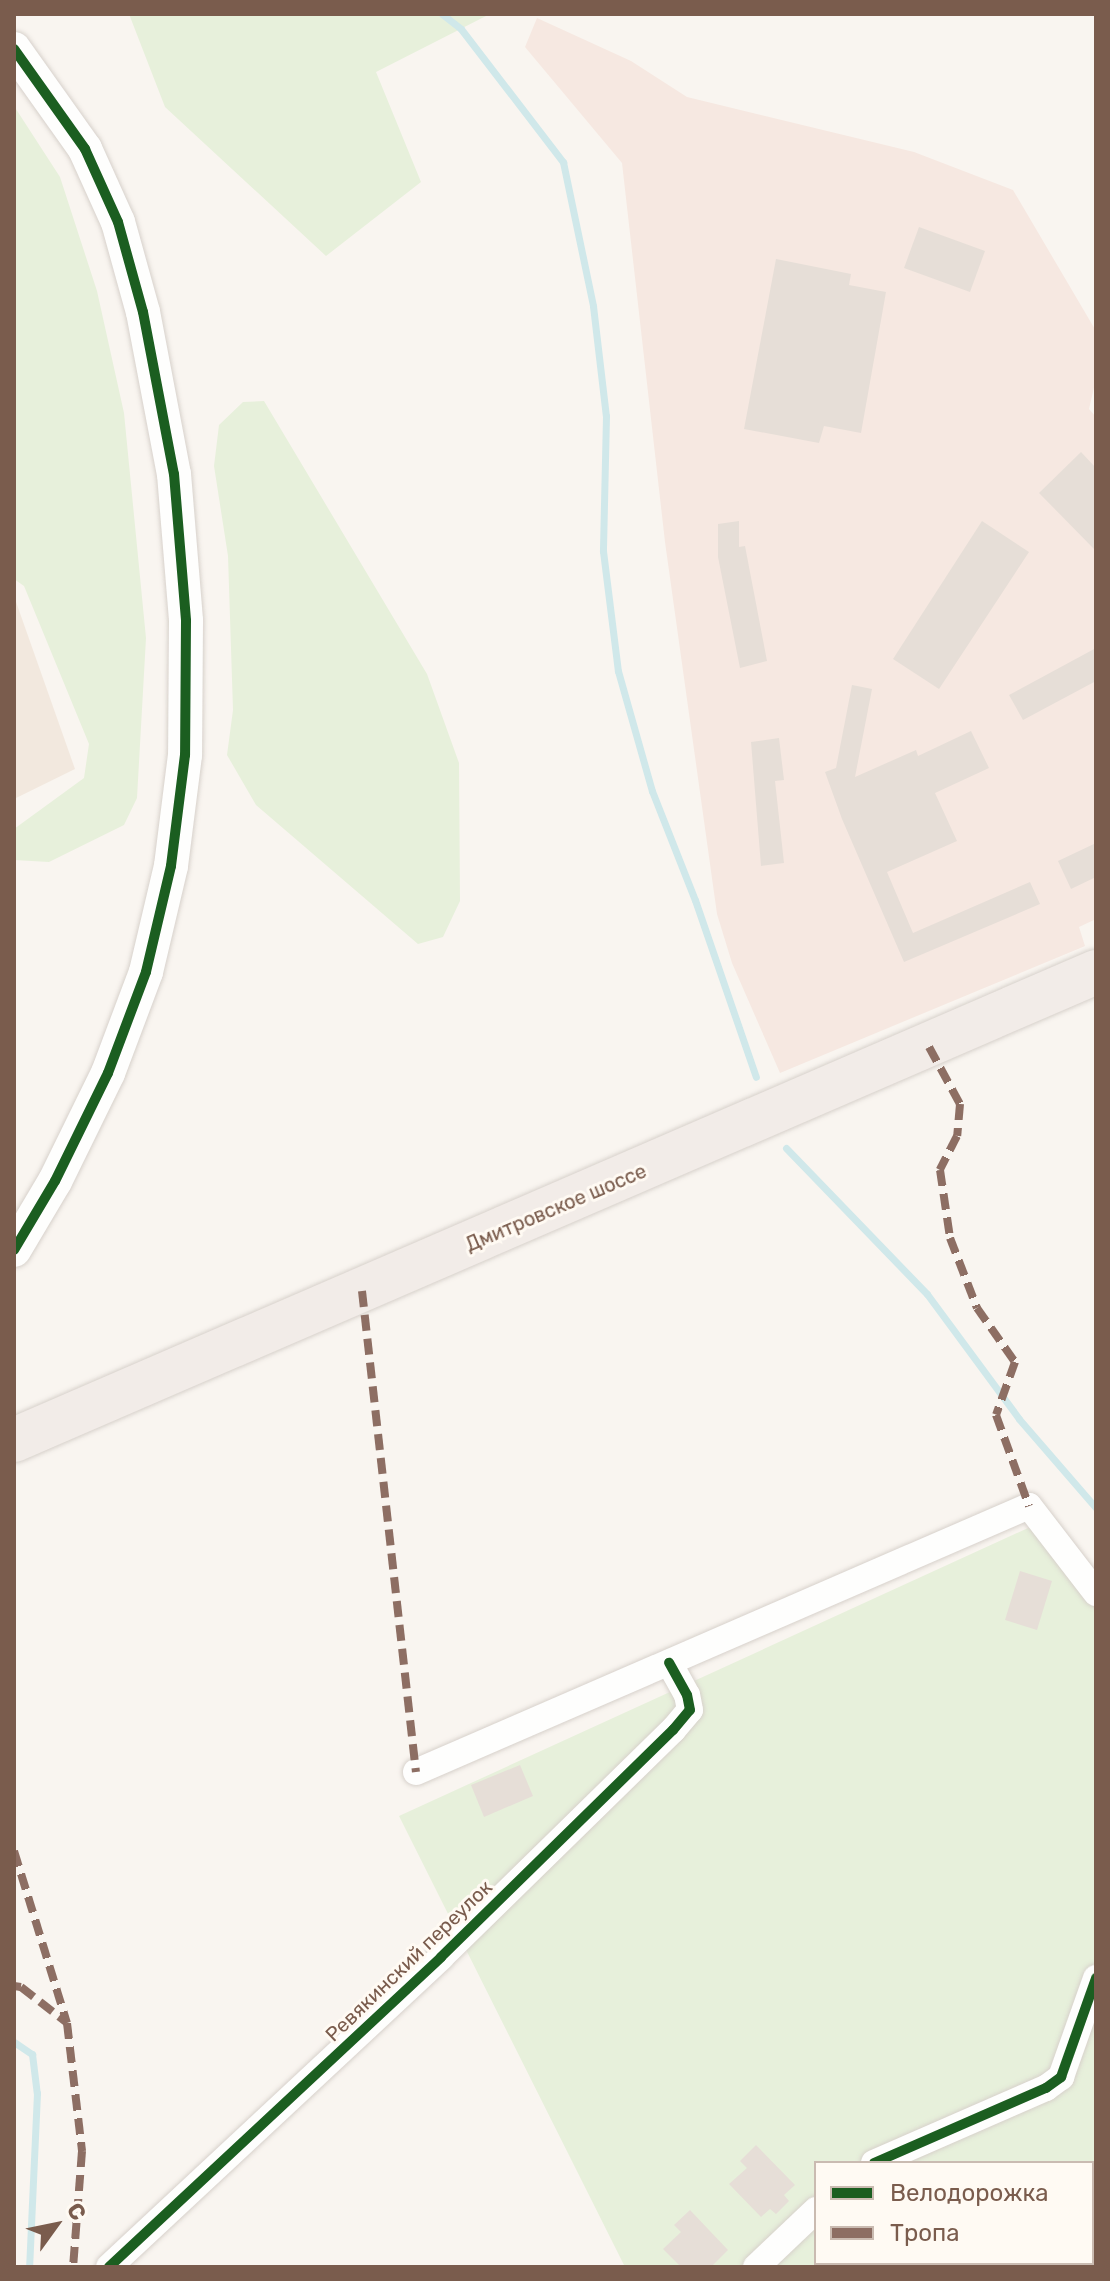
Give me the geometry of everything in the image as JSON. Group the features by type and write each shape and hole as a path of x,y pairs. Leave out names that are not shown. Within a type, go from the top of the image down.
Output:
{"highway":[{"name":"Дмитровское шоссе","path":"14,1440 1096,972"}],"street":[{"path":"14,49 85,149 118,222 143,312 174,474 186,621 185,755 171,866 146,972 108,1073 55,1181 14,1250"},
{"path":"416,1772 1029,1506 1096,1593"},
{"name":"Ревякинский переулок","path":"109,2267 441,1957 673,1730 690,1710 687,1695 669,1663"},
{"path":"879,2161 1046,2088 1061,2077 1096,1978"},
{"path":"756,2267 814,2212"}],"shaded area":[{"path":"537,18 631,61 687,97 914,152 1013,190 1096,331 1096,379 1089,409 1096,417 1096,919 1079,927 1085,946 780,1073 732,963 717,914 665,542 622,163 525,47"},
{"path":"14,600 75,769 14,799"}],"green space":[{"path":"129,14 486,16 376,72 421,182 326,256 165,107"},
{"path":"14,106 60,177 97,291 124,413 146,638 137,798 124,825 49,862 14,860 14,829 84,778 89,744 24,586 14,579"},
{"path":"264,401 427,674 459,763 460,901 443,937 418,944 256,805 227,755 233,710 228,556 214,466 219,425 243,402"},
{"path":"1039,1523 1096,1588 1096,2267 625,2267 399,1816"}],"building":[{"path":"919,227 985,251 970,292 904,268"},
{"path":"776,259 851,274 849,285 886,292 861,433 824,426 819,443 744,429"},
{"path":"1081,452 1096,468 1096,551 1039,493"},
{"path":"739,521 739,547 745,546 767,661 740,668 718,557 718,524"},
{"path":"982,521 1029,552 939,689 893,659"},
{"path":"1096,648 1096,681 1023,720 1009,695"},
{"path":"852,685 872,689 855,777 916,750 918,756 971,731 989,768 935,793 957,841 887,872 913,933 1030,882 1040,904 904,962 825,772 836,768"},
{"path":"779,738 784,780 775,781 784,863 761,866 751,742"},
{"path":"1096,843 1096,877 1071,889 1058,861"},
{"path":"1020,1571 1052,1581 1037,1630 1005,1620"},
{"path":"520,1765 533,1796 484,1817 471,1785"},
{"path":"756,2145 795,2185 784,2195 789,2201 776,2214 770,2209 761,2217 729,2184 747,2168 740,2161"},
{"path":"690,2210 728,2250 711,2267 681,2267 663,2249 681,2232 674,2225"}],"waterway":[{"path":"442,14 461,29 563,162 593,306 606,416 603,551 618,671 652,791 695,900 756,1077"},
{"path":"786,1148 927,1294 1019,1419 1096,1508"},
{"path":"14,2042 32,2054 37,2093 29,2267"}],"marked path":[{"path":"929,1047 960,1104 957,1136 940,1170 950,1238 977,1308 1015,1362 996,1415 1029,1506"},
{"path":"362,1291 416,1772"},
{"path":"14,1851 67,2023 82,2151 73,2267"},
{"path":"14,1986 21,1987 67,2023"}],"cycle path":[{"path":"14,49 85,149 118,222 143,312 174,474 186,621 185,755 171,866 146,972 108,1073 55,1181 14,1250"},
{"path":"109,2267 441,1957 673,1730 690,1710 687,1695 669,1663"},
{"path":"879,2161 1046,2088 1061,2077 1096,1978"}]}
